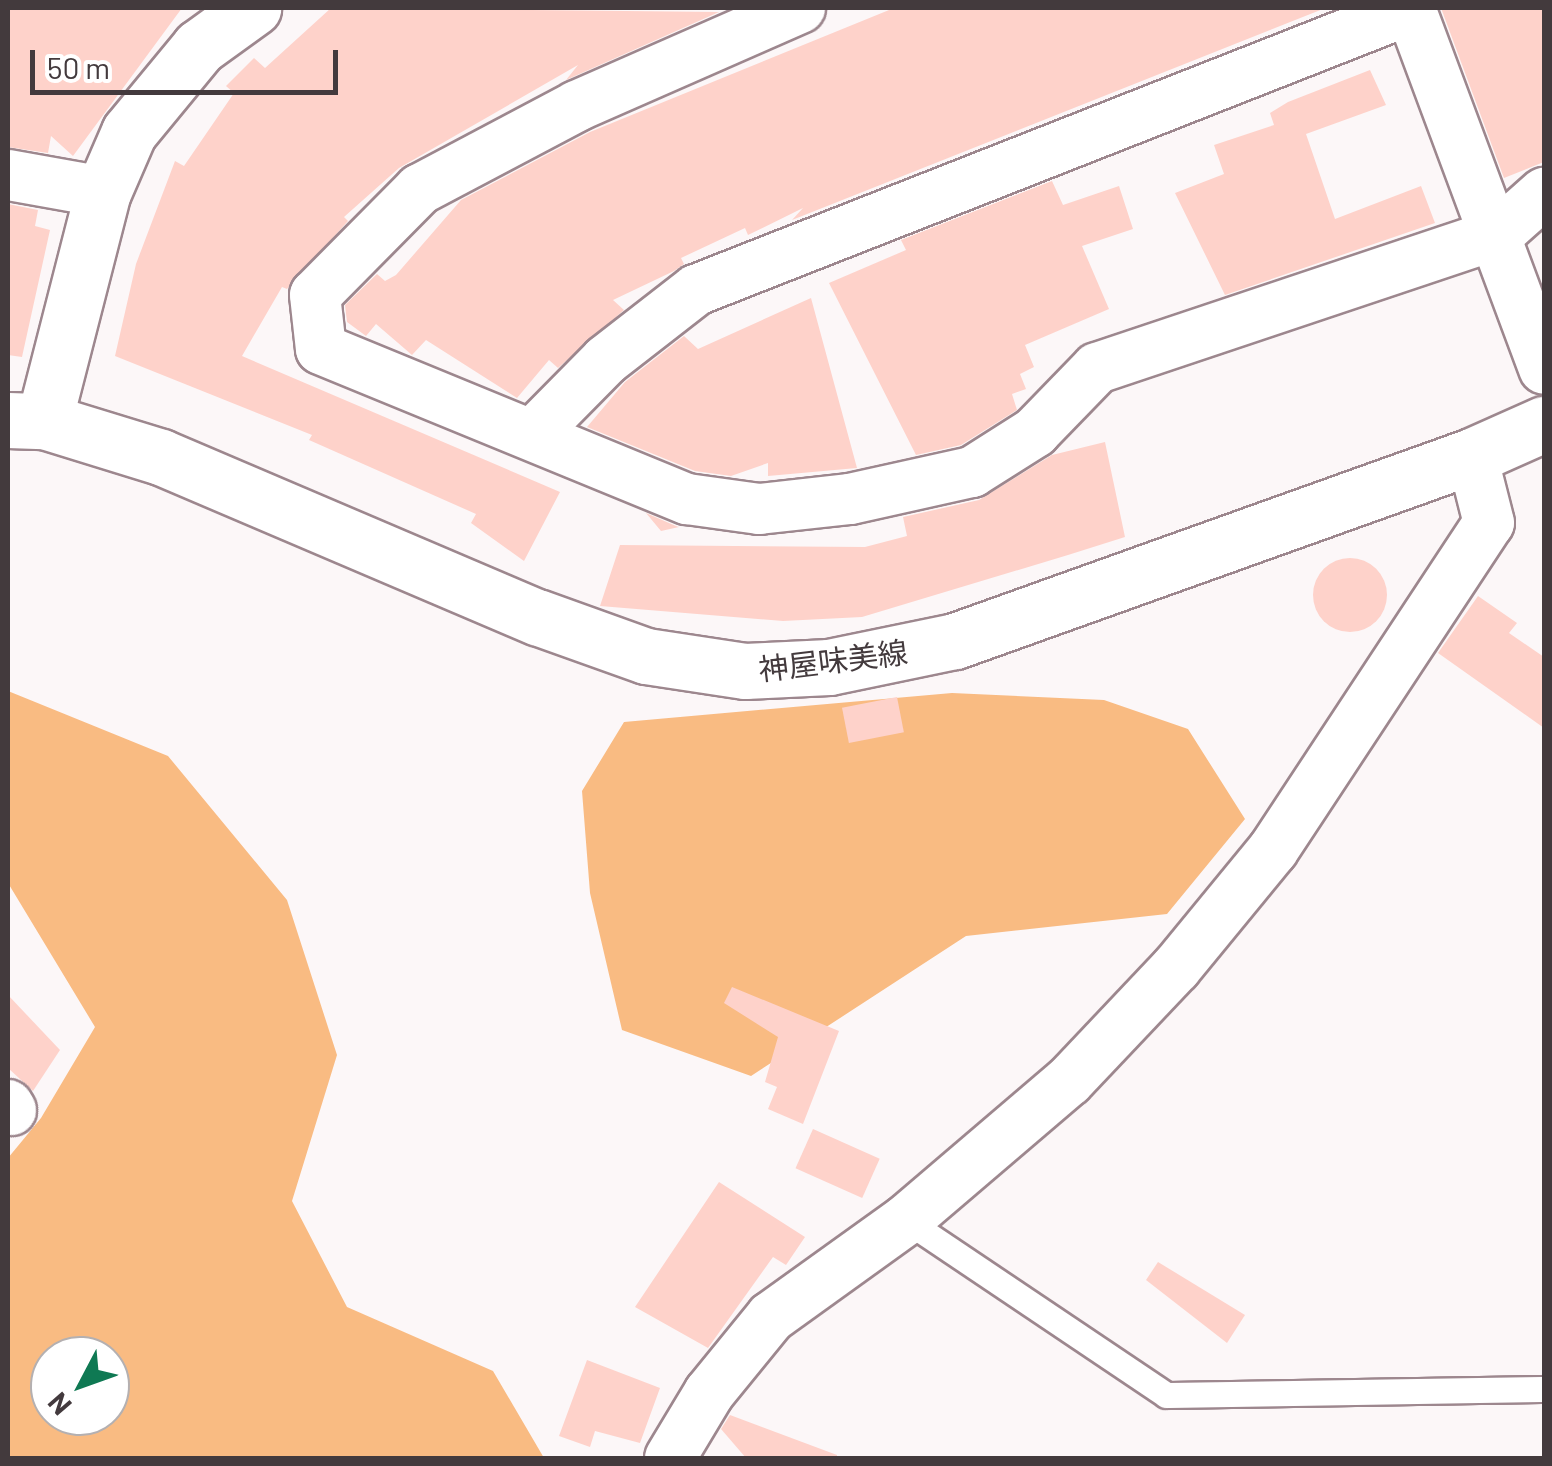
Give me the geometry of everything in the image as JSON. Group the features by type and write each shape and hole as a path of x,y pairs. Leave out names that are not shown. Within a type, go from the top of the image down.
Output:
{"main road":[{"path":"26,420 103,192 128,132 200,46 253,8"},
{"name":"神屋味美線","path":"26,420 161,458 628,650 745,671 829,667 955,641 1472,456 1544,424"}],"street":[{"path":"800,8 577,106 420,188 315,295 321,349 688,498 759,509 850,499 972,472 1034,432 1096,368 1498,234 1544,193"},
{"path":"533,434 606,360 696,290 1410,8 1498,234 1544,369"},
{"path":"8,174 103,192"},
{"path":"670,1458 709,1394 772,1318 906,1220 1069,1081 1176,968 1273,850 1489,523 1472,456"}],"lane":[{"path":"906,1220 1166,1395 1544,1388"}],"shaded area":[{"path":"8,691 168,756 287,900 337,1055 292,1201 347,1307 493,1371 544,1458 8,1458 8,1158 41,1118 95,1027 8,883"},
{"path":"952,693 1104,700 1188,729 1245,819 1167,914 966,936 751,1076 622,1030 590,893 582,791 624,722"}],"building":[{"path":"8,8 182,8 73,156 51,136 48,153 8,147"},
{"path":"331,8 719,12 566,80 578,65 399,168 344,217 348,221 287,289 282,287 242,356 560,492 524,561 471,523 476,514 309,440 312,435 115,356 136,264 175,161 184,166 234,93 226,86 254,58 265,68"},
{"path":"894,8 1323,9 792,220 803,208 748,235 745,228 681,258 684,264 674,271 613,300 624,310 558,368 549,360 517,398 426,340 412,355 376,324 366,336 347,322 345,305 377,274 385,281 396,275 461,200 590,132"},
{"path":"1441,8 1544,8 1544,162 1504,178"},
{"path":"1370,70 1386,105 1306,134 1335,219 1421,186 1435,223 1225,295 1175,193 1224,174 1214,145 1274,125 1270,113 1288,102"},
{"path":"1052,181 1063,205 1119,186 1133,229 1082,246 1109,309 1025,345 1034,367 1020,374 1026,389 1012,394 1017,410 961,445 916,455 829,283 906,250 901,240"},
{"path":"8,204 38,210 35,226 50,230 22,357 8,355"},
{"path":"811,298 857,468 768,476 768,463 731,476 695,471 587,427 625,382 684,336 698,349"},
{"path":"1105,442 1125,537 862,617 783,621 600,606 620,545 865,547 907,536 903,517 979,500 1052,455"},
{"path":"646,513 676,526 679,527 661,531"},
{"path":"1350,558 1364,560 1376,569 1385,581 1385,609 1376,621 1364,630 1350,632 1336,630 1324,621 1315,609 1313,595 1315,581 1324,569 1336,560"},
{"path":"1478,596 1517,623 1509,633 1544,657 1544,728 1438,653"},
{"path":"897,697 904,732 849,743 842,708"},
{"path":"732,987 839,1031 803,1124 768,1109 777,1087 765,1082 778,1037 724,1003"},
{"path":"8,995 60,1050 33,1091 8,1068"},
{"path":"813,1129 880,1159 862,1198 796,1168"},
{"path":"719,1182 805,1237 786,1265 773,1257 708,1348 635,1307"},
{"path":"1158,1262 1245,1315 1227,1343 1146,1280"},
{"path":"587,1360 660,1388 640,1443 595,1431 590,1447 559,1436"},
{"path":"730,1415 837,1458 746,1458 721,1429"}]}
